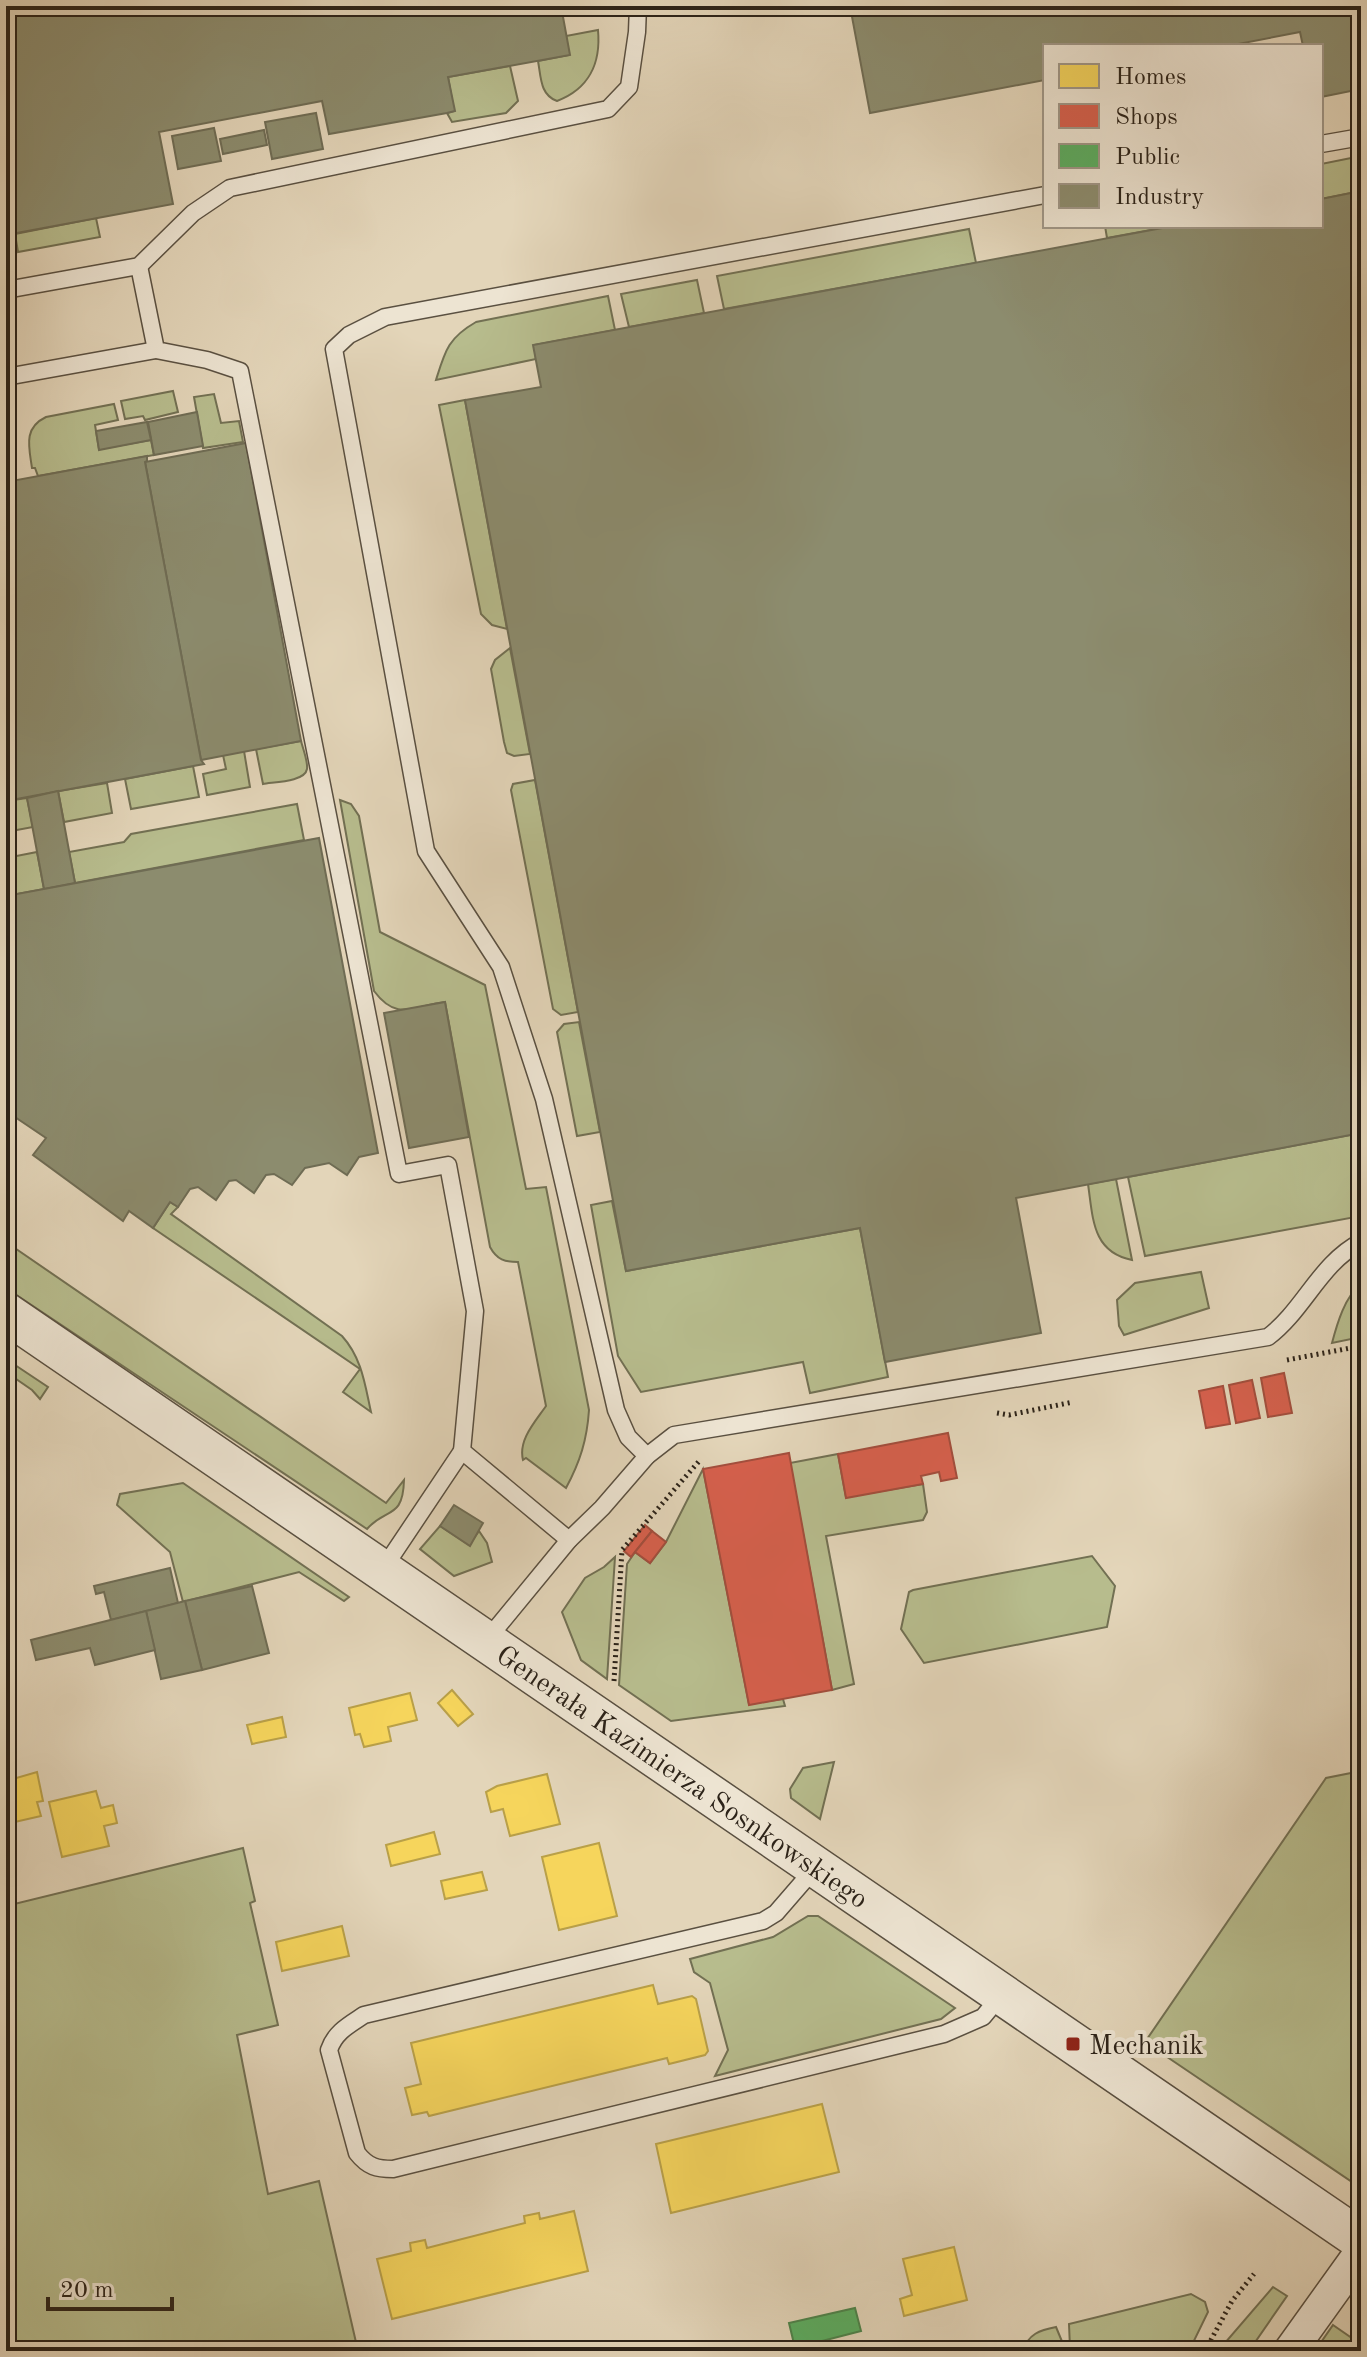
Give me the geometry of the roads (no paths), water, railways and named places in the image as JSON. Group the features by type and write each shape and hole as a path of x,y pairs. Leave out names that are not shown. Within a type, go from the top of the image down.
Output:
{"street":[{"name":"Generała Kazimierza Sosnkowskiego","path":"6,1313 1361,2240"},
{"path":"1290,2351 1361,2252"}],"lane":[{"path":"6,290 139,266 193,213 230,188 608,109 629,87 638,6"},
{"path":"1323,144 1361,137"},
{"path":"647,1456 628,1437 616,1410 544,1099 501,967 426,851 334,349 349,335 385,317 1043,195"},
{"path":"139,266 156,350"},
{"path":"6,377 156,350 207,360 240,371 399,1174 448,1165 475,1311 462,1451 382,1571"},
{"path":"485,1642 569,1540 602,1508 647,1456 674,1435 1268,1337 1286,1323 1339,1255 1361,1242"},
{"path":"462,1451 569,1540"},
{"path":"816,1866 776,1913 763,1921 364,2015 333,2039 329,2050 357,2153 364,2162 377,2169 393,2169 883,2049 966,2026 983,2017 1002,1994"}],"place":[{"name":"Mechanik","path":"1073,2044"}]}
